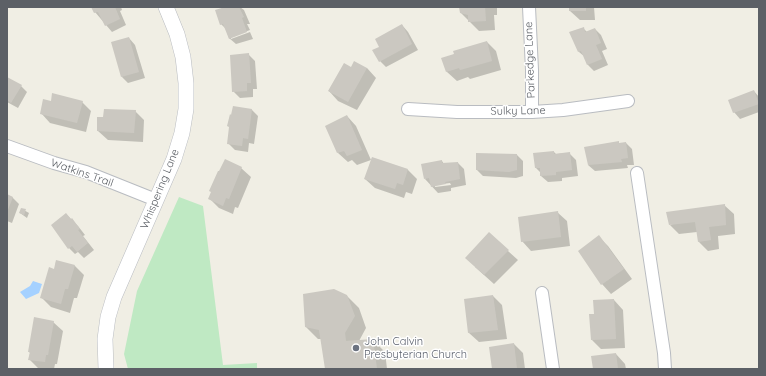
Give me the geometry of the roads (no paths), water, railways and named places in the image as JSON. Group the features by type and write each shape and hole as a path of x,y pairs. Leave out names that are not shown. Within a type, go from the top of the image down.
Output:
{"street":[{"name":"Whispering Lane","path":"106,369 105,339 108,317 114,297 176,152 182,133 186,109 186,83 183,57 177,34 166,7"},
{"name":"Parkedge Lane","path":"529,7 532,112"},
{"name":"Sulky Lane","path":"408,109 456,112 532,112 563,110 628,101"},
{"name":"Watkins Trail","path":"7,146 54,164 86,172 156,200"},
{"path":"637,174 664,353 665,369"},
{"path":"542,293 553,369"}],"water":[{"path":"33,281 42,284 39,293 26,299 20,292 30,286"}],"place":[{"name":"John Calvin Presbyterian Church","path":"356,348"}]}
